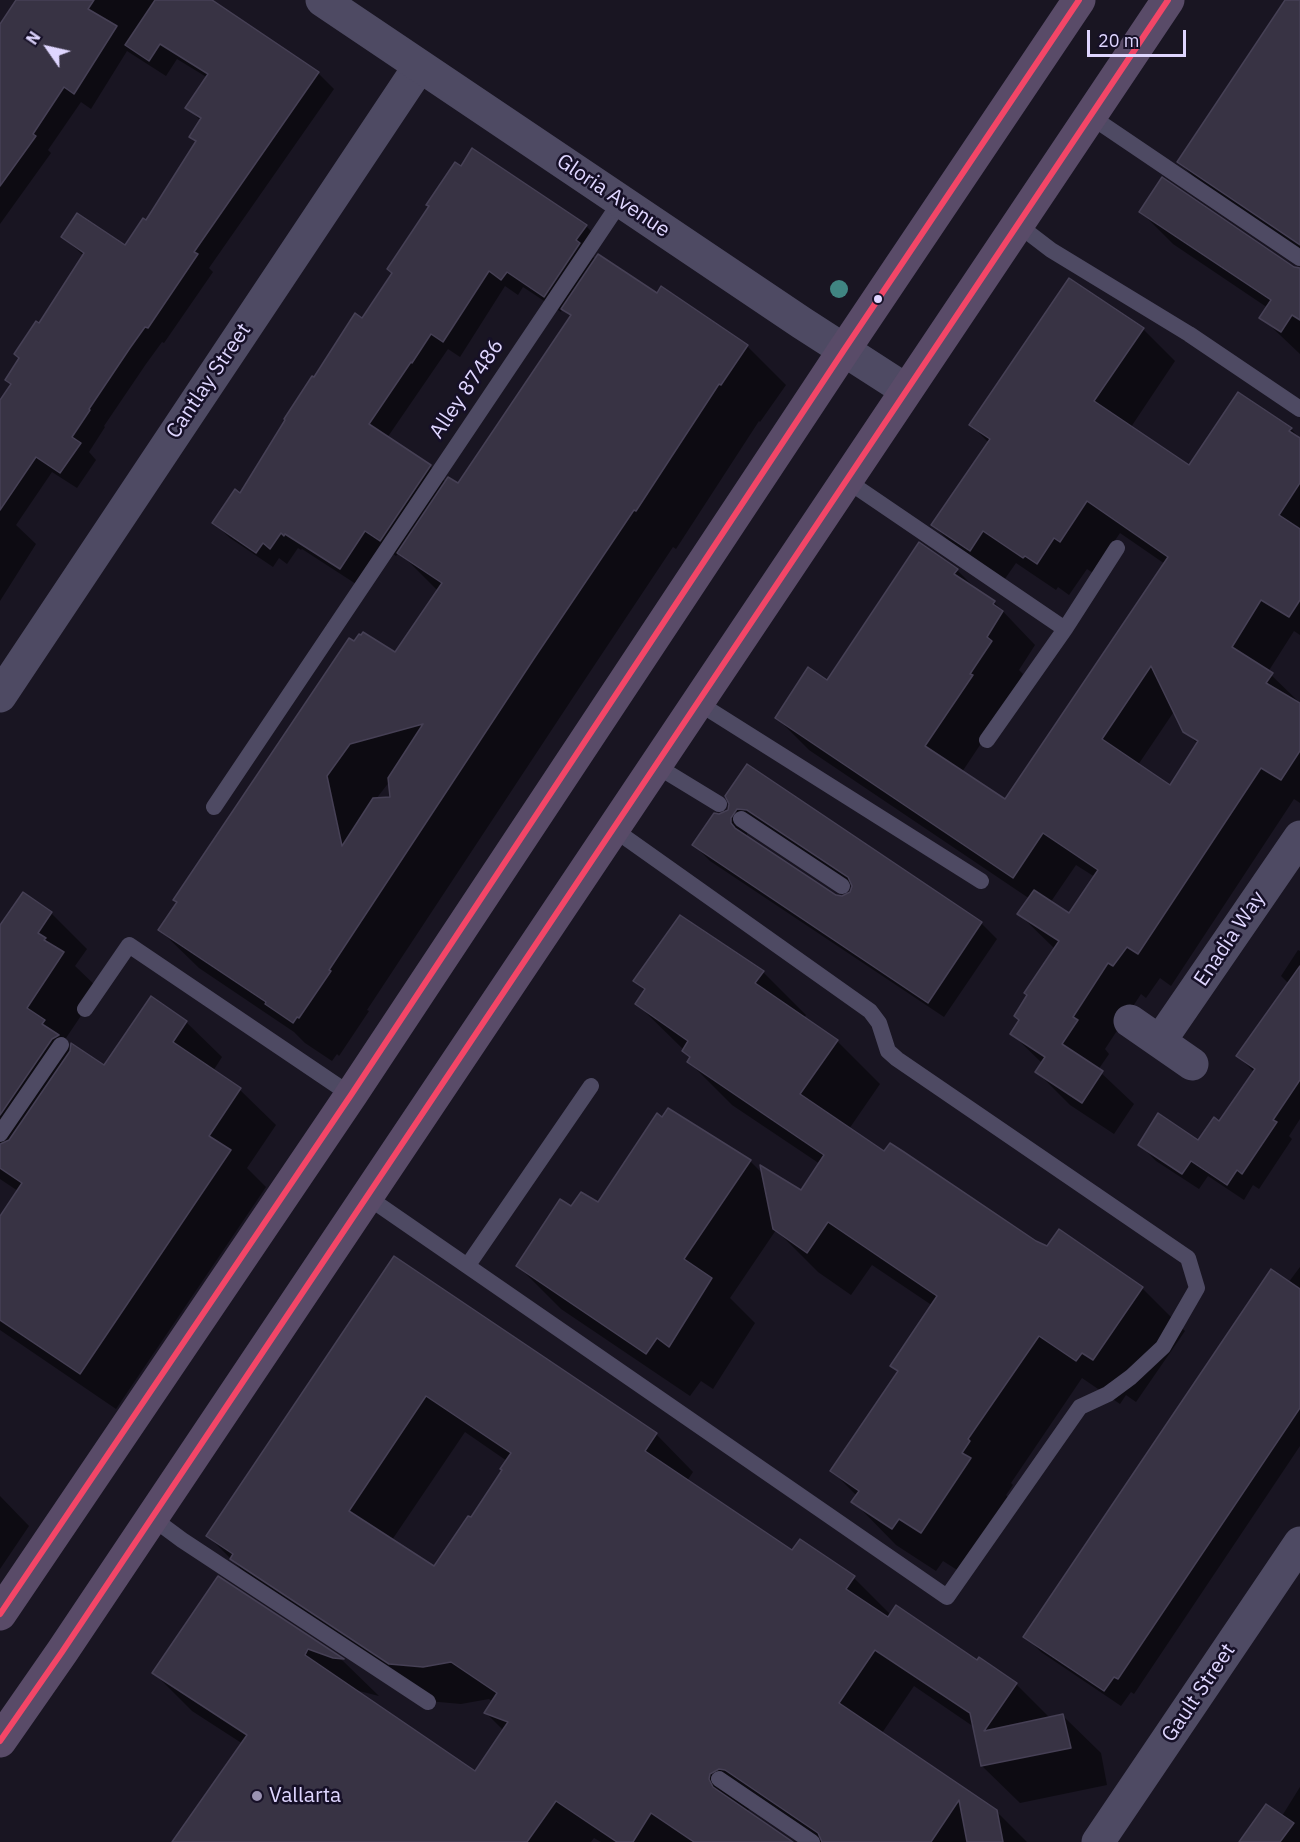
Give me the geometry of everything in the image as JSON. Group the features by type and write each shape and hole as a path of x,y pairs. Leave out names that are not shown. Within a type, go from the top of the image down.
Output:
{"main road":[{"path":"0,1614 351,1095 844,350 1079,0"},
{"path":"0,1741 62,1652 1168,0"}],"street":[{"name":"Gloria Avenue","path":"322,0 419,67 906,390"},
{"name":"Cantlay Street","path":"0,696 419,67"},
{"name":"Enadia Way","path":"1160,1041 1300,837"},
{"path":"1130,1020 1192,1064"},
{"name":"Gault Street","path":"1098,1842 1300,1543"}],"lane":[{"path":"1090,116 1300,258"},
{"name":"Alley 87486","path":"213,807 621,201"},
{"path":"1017,224 1051,250 1189,334 1300,409"},
{"path":"846,480 1065,629"},
{"path":"987,740 1065,629 1117,548"},
{"path":"697,702 981,881"},
{"path":"655,765 719,804"},
{"path":"741,819 842,886"},
{"path":"366,1196 947,1597 1080,1407 1108,1394 1131,1377 1163,1347 1197,1287 1188,1258 897,1059 888,1052 879,1023 870,1011 612,828"},
{"path":"85,1009 129,945 351,1095"},
{"path":"0,1134 61,1045"},
{"path":"468,1265 591,1086"},
{"path":"151,1517 182,1540 428,1702"},
{"path":"719,1779 812,1842"}],"building":[{"path":"16,0 94,0 88,9 117,26 74,94 64,87 33,134 36,136 0,186 0,24"},
{"path":"155,0 212,0 319,72 194,252 198,254 148,328 145,327 89,409 72,437 81,443 60,473 36,457 0,510 0,400 11,384 5,380 19,358 14,354 36,321 39,323 84,253 61,237 77,213 125,245 143,218 146,220 196,141 189,137 201,118 185,108 208,74 160,44 149,61 125,45"},
{"path":"1285,0 1300,0 1300,245 1177,162"},
{"path":"472,148 587,225 576,240 580,243 544,297 507,272 501,280 489,271 443,342 431,334 369,424 431,465 380,541 365,531 340,569 281,533 270,549 263,543 256,553 212,523 235,489 240,493 284,419 355,313 362,318 392,273 387,269 429,206 426,205 455,162 461,166"},
{"path":"1162,177 1294,267 1300,268 1300,320 1292,315 1281,332 1259,318 1271,300 1139,212"},
{"path":"598,254 657,293 661,286 748,345 721,385 719,384 636,511 634,510 535,657 329,970 331,971 299,1018 297,1017 293,1023 265,1004 266,1002 158,930 177,902 173,900 349,638 354,641 363,632 395,652 442,583 397,553 448,477 458,483 571,315 561,309","holes":["423,724 388,778 390,797 373,798 342,846 327,776 350,744"]},
{"path":"1069,278 1144,328 1094,401 1189,465 1238,392 1292,428 1289,431 1300,438 1300,483 1279,515 1300,529 1300,600 1289,617 1261,600 1232,647 1273,673 1266,683 1300,703 1300,751 1281,780 1261,768 1138,954 1127,947 1113,966 1108,963 1073,1017 1078,1020 1062,1044 1103,1071 1082,1103 1035,1072 1045,1057 1010,1034 1019,1020 1014,1016 1027,995 1024,993 1059,941 1017,914 1034,890 1069,913 1098,870 1043,833 1013,878 775,718 808,667 827,680 919,542 958,569 954,574 995,601 993,604 1003,611 987,637 992,641 970,674 973,675 925,746 1005,799 1168,557 1087,501 1060,542 1054,538 1037,564 1025,556 1023,558 983,531 970,551 931,525 990,439 969,425","holes":["1151,666 1183,732 1198,741 1170,785 1102,739"]},
{"path":"747,764 982,922 928,1003 692,845 714,813 719,814 728,810 729,804 725,796","holes":["737,809 747,810 848,877 852,886 850,892 842,896 836,895 735,828 731,823 731,818"]},
{"path":"23,892 52,912 38,933 46,938 44,940 64,952 27,1008 45,1020 42,1024 59,1035 52,1039 0,1115 0,925"},
{"path":"680,915 764,971 755,983 838,1040 800,1094 884,1151 890,1143 1036,1241 1047,1246 1059,1229 1143,1287 1093,1360 1082,1353 1076,1361 1039,1336 968,1439 970,1441 962,1453 971,1458 921,1533 899,1519 892,1529 851,1502 859,1491 830,1471 898,1371 890,1366 937,1296 828,1222 807,1253 773,1229 760,1165 801,1190 824,1155 687,1062 690,1057 682,1051 688,1041 635,1004 645,989 633,981"},
{"path":"1300,966 1300,1080 1273,1120 1277,1122 1242,1174 1237,1170 1227,1185 1191,1161 1182,1174 1138,1145 1158,1113 1198,1140 1214,1117 1219,1121 1255,1069 1236,1056"},
{"path":"151,996 187,1021 173,1042 241,1088 209,1136 231,1150 80,1374 0,1320 0,1216 22,1183 0,1168 0,1144 9,1140 70,1051 71,1043 104,1065"},
{"path":"668,1108 751,1160 684,1259 712,1278 669,1347 657,1338 646,1354 516,1266 560,1199 571,1206 581,1192 598,1202 657,1113 662,1117"},
{"path":"394,1256 657,1433 645,1451 792,1550 800,1539 855,1576 846,1589 888,1617 896,1605 977,1660 979,1657 1017,1683 984,1731 1063,1714 1071,1748 981,1766 970,1713 875,1650 839,1703 997,1810 1003,1842 967,1842 959,1800 931,1842 822,1842 818,1833 725,1770 719,1769 710,1774 709,1779 713,1787 793,1842 694,1842 651,1813 633,1842 617,1842 556,1801 527,1842 172,1842 247,1735 152,1673 218,1576 344,1659 333,1658 308,1649 305,1655 475,1771 508,1722 484,1713 497,1693 451,1662 423,1667 389,1664 230,1559 233,1554 206,1536","holes":["426,1396 511,1453 471,1517 468,1516 434,1566 349,1511"]},
{"path":"1271,1269 1300,1289 1300,1408 1118,1679 1114,1677 1104,1691 1023,1637"},
{"path":"1266,1804 1294,1823 1280,1842 1239,1842"}],"transit line":[{"path":"0,1614 351,1095 844,350 1079,0"},
{"path":"0,1741 62,1652 1168,0"}],"place":[{"name":"Vallarta","path":"257,1796"}]}
